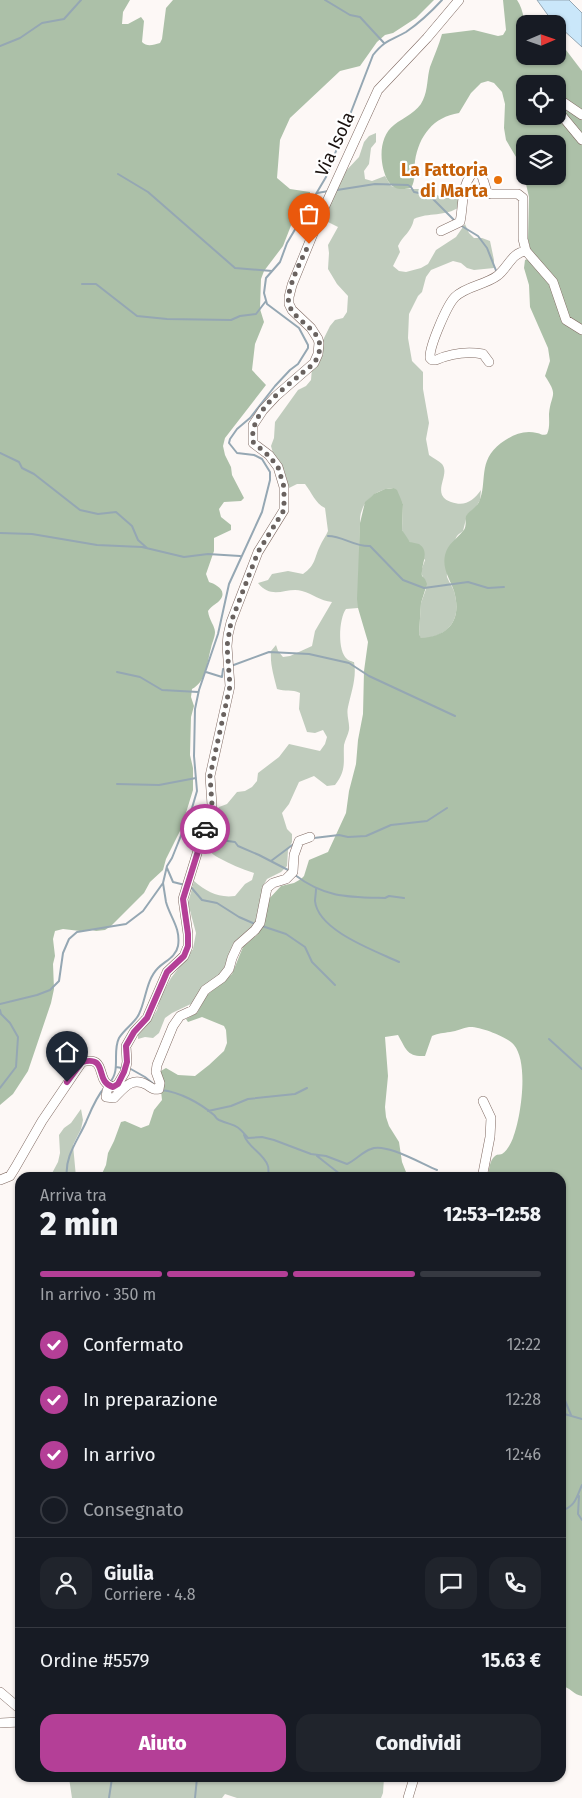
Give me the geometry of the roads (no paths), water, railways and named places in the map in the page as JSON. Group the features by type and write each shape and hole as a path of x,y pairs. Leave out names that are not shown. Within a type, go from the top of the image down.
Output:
{"street":[{"name":"Via Isola","path":"110,1086 113,1087 118,1084 127,1062 126,1046 134,1032 147,1018 167,972 184,956 188,946 183,899 212,805 210,776 230,686 228,635 231,622 258,552 284,510 285,499 281,476 274,460 253,442 253,426 263,410 276,396 314,363 319,350 319,343 315,334 292,310 289,304 292,285 322,211 378,90 427,38 459,0"},
{"path":"566,104 582,115"},
{"path":"566,121 582,140"},
{"path":"441,231 460,222 465,185 470,174 477,169 480,170 487,192 491,194 518,194 523,198 526,251 553,282 566,320 582,330"},
{"path":"489,362 483,354 472,352 460,352 432,360 430,358 430,350 448,309 456,296 497,276 515,255 526,251"},
{"path":"0,1180 10,1176 42,1121 82,1062 88,1060 95,1061 100,1066 103,1080 110,1086 106,1091 106,1097 114,1098 129,1083 135,1081 142,1082 154,1090 158,1089 160,1083 156,1072 157,1065 173,1026 180,1016 193,1010 205,990 222,978 229,969 238,945 260,923 267,888 286,879 293,872 294,855 299,841 310,837"},
{"path":"483,1102 491,1118 488,1152 483,1172"},
{"path":"0,1692 15,1705"},
{"path":"0,1724 15,1722"},
{"path":"408,1798 413,1782"}],"water":[{"path":"537,0 569,0 582,13 582,47 566,32 566,15 548,15"}],"waterway":[{"path":"0,46 20,38 42,23 64,19 81,0"},
{"path":"325,0 350,15 360,17 384,43"},
{"path":"0,1004 50,990 59,981 63,953 69,939 77,932 126,924 143,911 163,883 167,866 172,858 197,791 194,756 195,709 199,690 218,634 229,584 262,512 270,480 270,472 262,459 254,455 237,453 229,443 230,439 237,429 250,418 275,386 298,364 308,348 299,328 267,304 264,293 266,278 280,262 287,243 326,177 373,55 384,44 416,25 442,0"},
{"path":"118,174 148,192 235,268 272,271"},
{"path":"337,190 375,184 408,185 414,192 429,195 454,220"},
{"path":"317,193 329,191"},
{"path":"460,225 478,236 487,248 497,273"},
{"path":"82,284 96,284 137,316 167,319 231,320 240,316 256,314 266,301"},
{"path":"0,453 19,462 22,468 34,474 80,510 98,514 116,512 132,526 138,540 147,548"},
{"path":"0,533 32,534 97,545 142,547 184,557 208,554 240,556"},
{"path":"328,536 359,545 370,546 403,580 424,588 468,582 488,588 504,587"},
{"path":"231,666 269,652 309,654 349,663 369,676 455,716"},
{"path":"206,672 222,677 223,669 225,669"},
{"path":"117,672 140,677 162,690 198,692"},
{"path":"117,784 159,785 196,778"},
{"path":"314,838 339,835 348,837 366,836 391,825 427,821 447,808"},
{"path":"181,836 198,837"},
{"path":"205,838 235,842 238,846 290,871"},
{"path":"271,861 295,843"},
{"path":"167,868 173,882 185,885"},
{"path":"295,875 306,883 338,895 404,898"},
{"path":"110,1082 115,1072 116,1049 119,1038 139,1014 154,973 177,950 178,934 166,902 163,883"},
{"path":"190,886 202,900 217,903 239,917 255,924"},
{"path":"316,889 315,901 319,912 326,922 350,939 399,962"},
{"path":"262,926 286,934 305,947 312,962 335,985"},
{"path":"0,1010 18,1037 16,1067 0,1088"},
{"path":"549,1039 582,1069"},
{"path":"116,1067 122,1068"},
{"path":"129,1068 156,1086"},
{"path":"67,1172 72,1149 94,1104 105,1087"},
{"path":"208,1111 231,1106 248,1099 295,1094 307,1088"},
{"path":"161,1090 175,1093 196,1102 218,1119 237,1127 248,1138 262,1137 274,1140 311,1154 326,1156 347,1164 371,1149 385,1148 437,1170"},
{"path":"244,1135 249,1144 266,1161 268,1172"},
{"path":"317,1156 337,1172"},
{"path":"566,1403 571,1415"},
{"path":"566,1414 582,1419"},
{"path":"566,1509 573,1504 582,1485"},
{"path":"579,1496 578,1514 582,1520"},
{"path":"109,1798 111,1782"},
{"path":"195,1798 197,1782"}],"place":[{"name":"La Fattoria di Marta","path":"498,180"}]}
